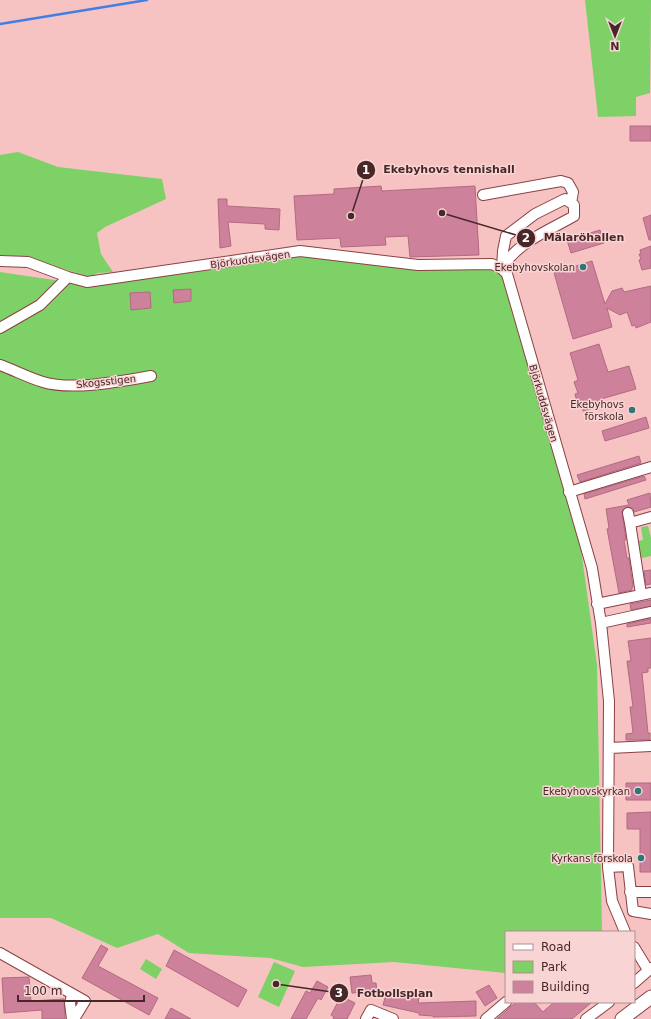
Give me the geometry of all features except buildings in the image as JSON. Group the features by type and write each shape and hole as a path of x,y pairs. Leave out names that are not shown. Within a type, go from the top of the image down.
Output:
{"main road":[{"path":"622,1019 651,997"},
{"path":"636,1019 651,1008"}],"street":[{"path":"483,195 561,180 568,183 573,192 571,203"},
{"path":"565,199 574,205 574,216 521,247 508,258 502,269 506,236 535,214 565,199"},
{"name":"Björkuddsvägen","path":"0,261 28,262 68,277 87,282 300,252 418,265 492,264 502,269 507,274 592,568 601,623 609,701 610,748 608,867 612,901 625,931"},
{"path":"0,328 40,306 68,277"},
{"name":"Skogsstigen","path":"0,365 44,382 60,386 111,382 151,376"},
{"path":"570,492 651,467"},
{"path":"597,604 646,593 629,518 651,517"},
{"path":"601,623 651,612"},
{"path":"610,748 651,746"},
{"path":"608,867 628,866 633,912 651,914"},
{"path":"630,892 651,892"},
{"path":"635,949 650,969 635,982"},
{"path":"0,953 85,1001 73,1019"},
{"path":"486,1019 505,1003"},
{"path":"586,1019 608,1003"},
{"path":"366,1019 371,1010 393,1019"}],"green space":[{"path":"585,0 651,0 650,93 636,97 636,116 598,117"},
{"path":"18,152 58,167 162,179 166,199 105,227 97,233 101,254 113,272 98,273 90,277 25,257 0,255 0,155"},
{"path":"302,256 488,267 499,272 507,284 579,535 597,665 602,931 505,931 505,973 394,962 303,967 270,958 189,953 158,934 117,948 51,918 0,918 0,272 88,285 220,269"},
{"path":"648,526 651,538 651,556 637,559 634,542 643,540 641,527"},
{"path":"146,959 162,969 156,979 140,969"},
{"path":"274,962 295,971 279,1007 258,997"}],"waterway":[{"path":"0,24 147,0"}],"place":[{"name":"Mälaröhallen","path":"442,213"},
{"name":"Ekebyhovs tennishall","path":"351,216"},
{"name":"Ekebyhovskolan","path":"583,267"},
{"name":"Ekebyhovs förskola","path":"632,410"},
{"name":"Ekebyhovskyrkan","path":"638,791"},
{"name":"Kyrkans förskola","path":"641,858"},
{"name":"Fotbollsplan","path":"276,984"}]}
